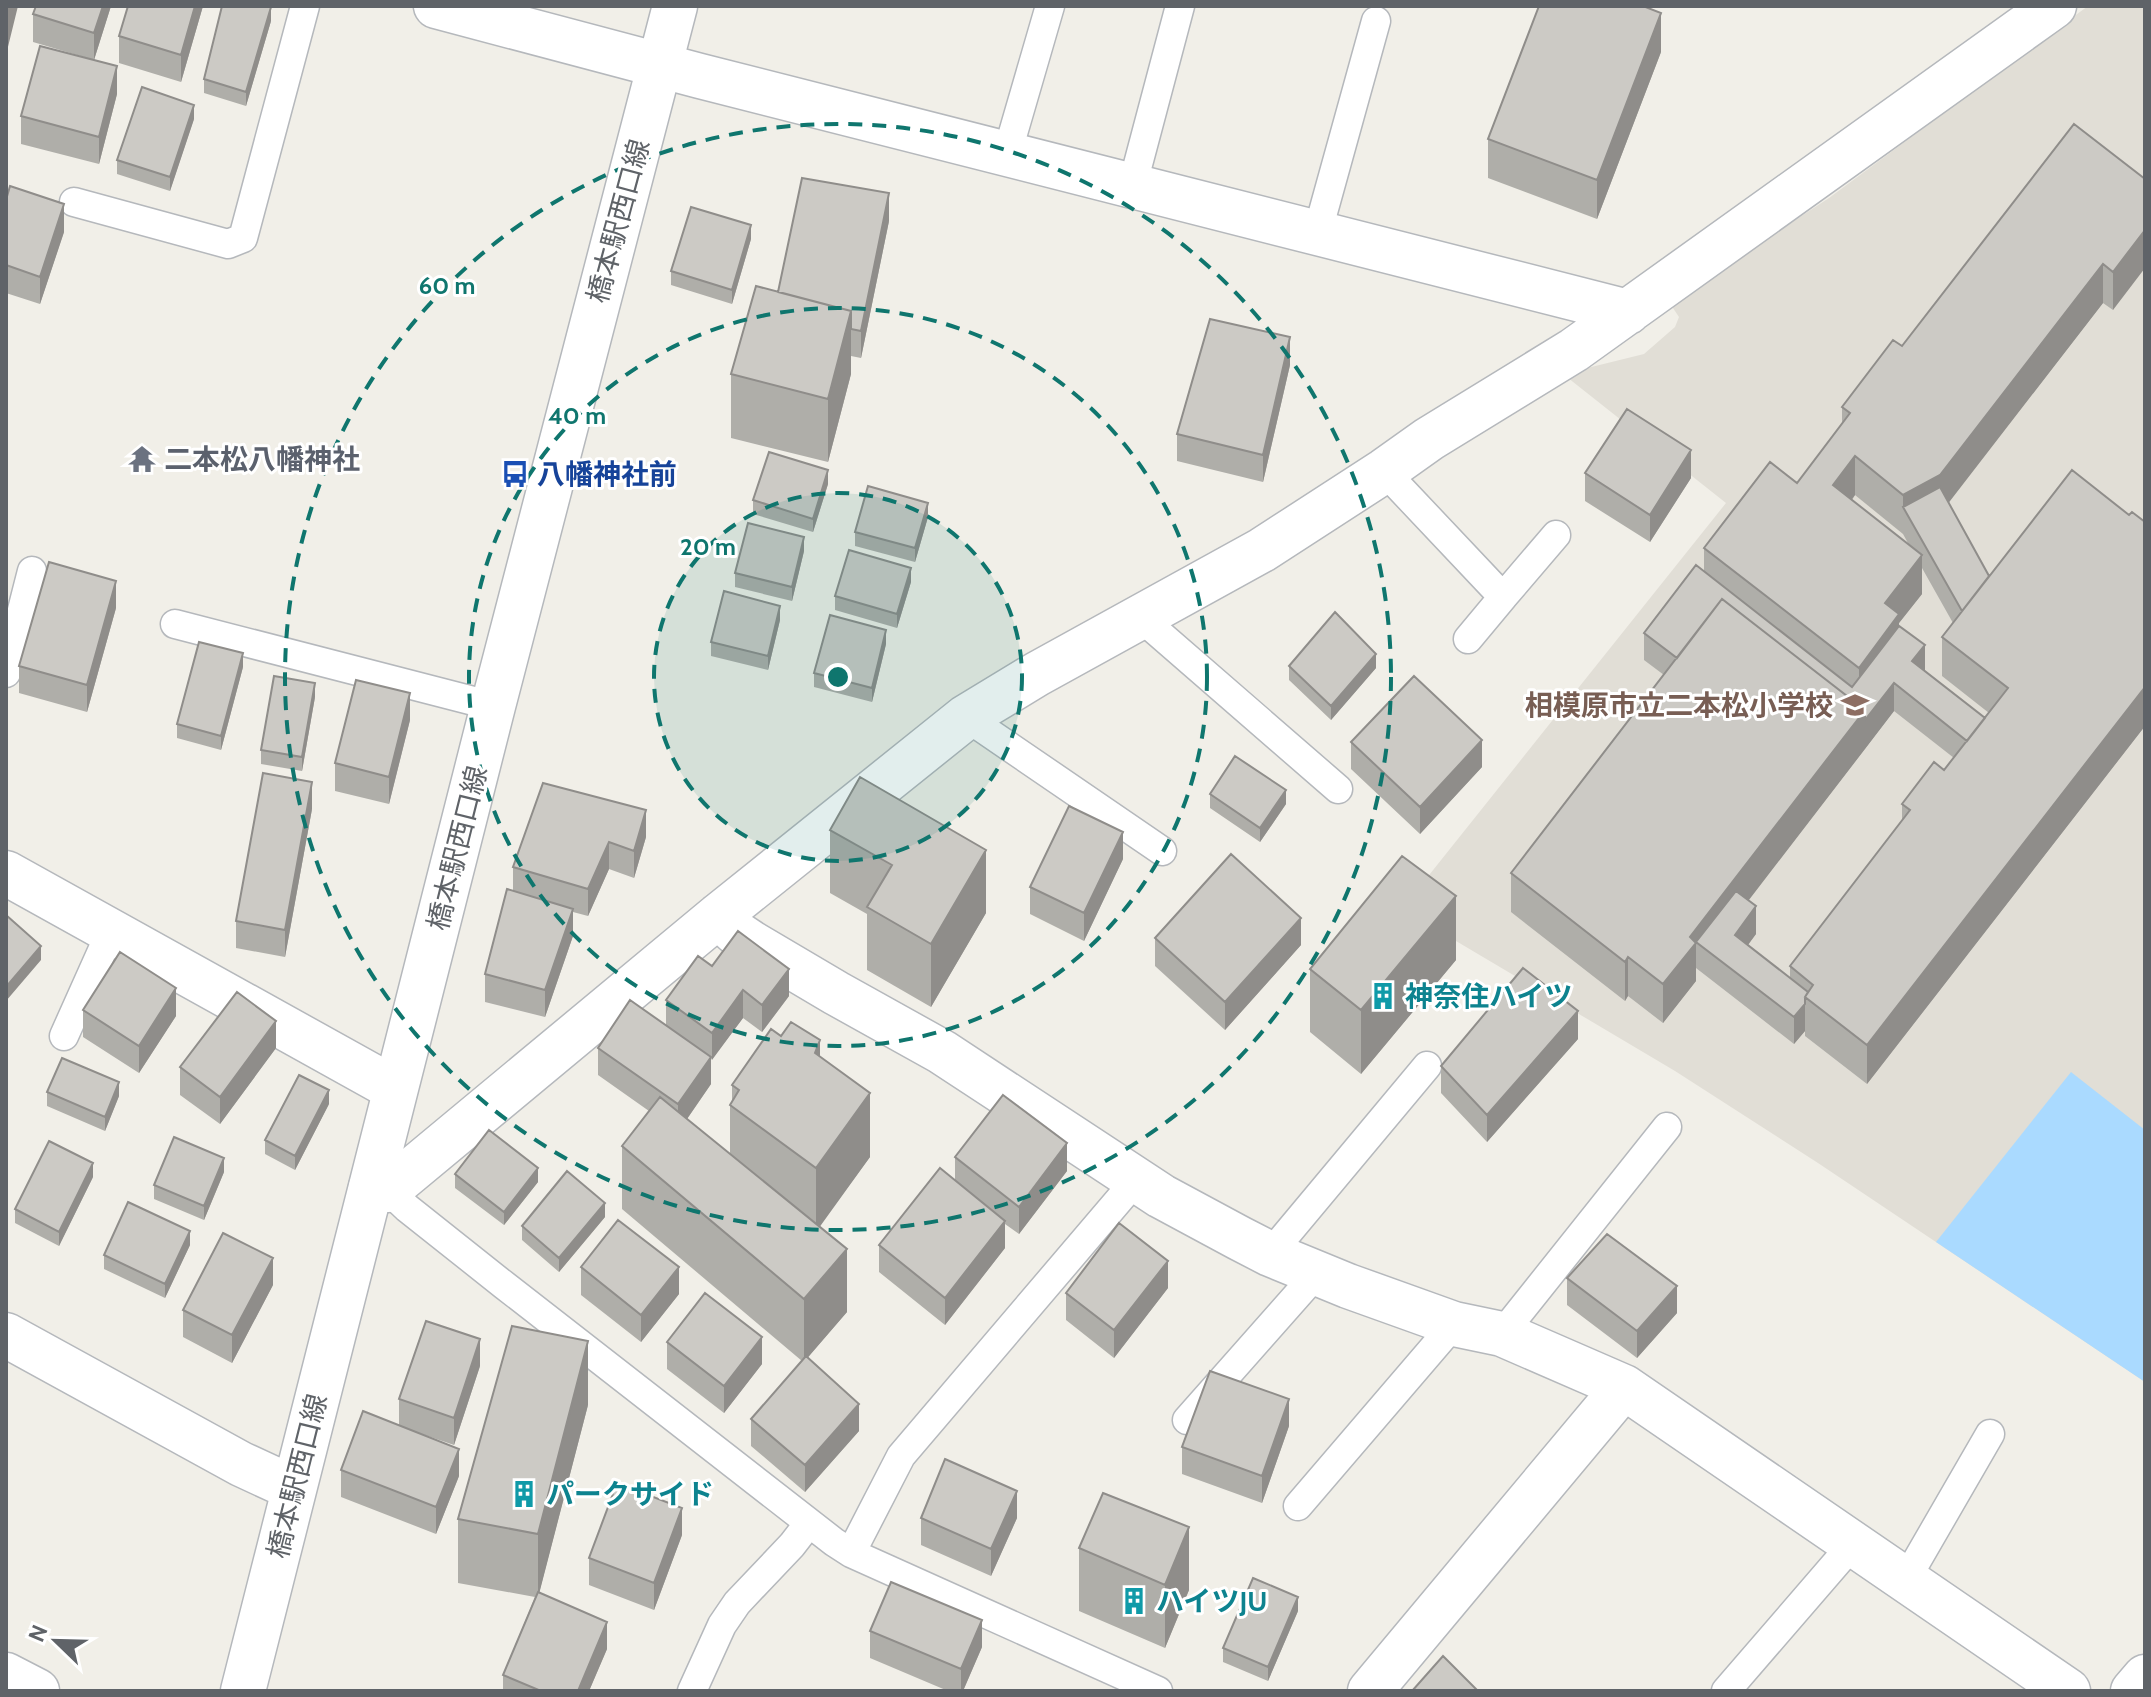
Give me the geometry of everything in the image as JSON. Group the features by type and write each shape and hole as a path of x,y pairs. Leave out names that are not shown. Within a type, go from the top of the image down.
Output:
{"street":[{"path":"436,6 1628,312"},
{"name":"橋本駅西口線","path":"243,1691 293,1488 380,1189 395,1089 675,6"},
{"path":"380,1189 966,717 1037,674 1262,550 1429,439 1574,350 2054,6"},
{"path":"6,873 395,1089"},
{"path":"718,916 753,944 942,1052 1185,1210 1270,1254 1348,1286 1454,1324 1502,1334 1624,1387 2068,1691"},
{"path":"6,1335 241,1464 293,1488"},
{"path":"1370,1691 1624,1387"},
{"path":"6,1675 37,1691"},
{"path":"2133,1691 2145,1677"}],"lane":[{"path":"74,202 228,244 243,238 305,6"},
{"path":"1007,154 1050,6"},
{"path":"1132,187 1180,6"},
{"path":"1317,234 1376,21"},
{"path":"1384,471 1503,597"},
{"path":"1468,639 1556,535"},
{"path":"6,673 32,571"},
{"path":"1140,617 1338,789"},
{"path":"175,624 493,706"},
{"path":"966,717 1162,851"},
{"path":"64,1036 111,931"},
{"path":"1270,1254 1427,1066"},
{"path":"1502,1334 1667,1127"},
{"path":"851,1553 901,1456 1136,1180"},
{"path":"380,1189 851,1553 1158,1691"},
{"path":"1187,1420 1317,1273"},
{"path":"1298,1506 1454,1324"},
{"path":"1905,1581 1990,1434"},
{"path":"692,1691 722,1625 737,1603 809,1523"},
{"path":"1726,1691 1852,1545"}],"shaded area":[{"name":"相模原市立二本松小学校","path":"2088,6 2145,6 2145,1382 1675,1071 1402,909 1726,503 1563,374 1644,354 1675,327 1679,317 1669,302 1829,198"}],"water":[{"path":"2071,1072 2145,1130 2145,1382 1936,1242"}],"building":[{"path":"36,6 103,6 94,33 33,14"},
{"path":"128,6 195,6 181,55 119,36"},
{"path":"222,6 271,7 246,92 204,79"},
{"path":"1539,6 1643,6 1661,13 1597,180 1488,139"},
{"path":"40,46 117,66 99,137 21,116"},
{"path":"142,87 194,105 170,177 117,160"},
{"path":"2074,124 2145,179 2145,230 2113,272 2103,264 1940,475 1903,495 1855,456 1833,485 1922,555 1885,603 1899,614 1859,668 1704,548 1770,462 1797,483 1850,413 1842,407 1893,340 1902,346"},
{"path":"802,178 889,193 861,331 851,329 851,311 778,292"},
{"path":"10,186 64,204 40,277 6,265 6,200"},
{"path":"691,207 751,225 732,290 671,271"},
{"path":"756,286 851,311 828,399 731,374"},
{"path":"1210,319 1290,337 1263,455 1177,434"},
{"path":"1627,409 1691,450 1650,515 1585,473"},
{"path":"769,452 828,470 813,519 753,500"},
{"path":"2072,470 2129,515 2132,512 2145,522 2145,687 1867,1045 1805,997 1813,985 1790,966 1910,810 1902,804 1934,762 1944,770 2008,688 1942,637"},
{"path":"868,486 928,503 915,548 855,532"},
{"path":"1940,487 1989,576 1962,611 1903,507"},
{"path":"748,523 804,537 792,587 735,573"},
{"path":"849,550 911,568 897,614 835,596"},
{"path":"49,562 116,581 87,685 19,666"},
{"path":"1696,565 1852,687 1899,626 1925,645 1912,661 1985,718 1967,741 1894,683 1865,720 1865,710 1722,599 1677,658 1644,633"},
{"path":"724,591 780,606 768,656 711,642"},
{"path":"1722,599 1865,710 1690,937 1696,943 1663,984 1628,957 1625,962 1511,873"},
{"path":"1335,612 1376,654 1331,706 1289,666"},
{"path":"830,615 886,630 872,688 814,673"},
{"path":"199,642 243,653 221,736 177,724"},
{"path":"274,676 315,683 302,757 261,750"},
{"path":"1414,676 1482,740 1420,807 1351,742"},
{"path":"356,680 410,693 389,777 335,763"},
{"path":"1235,756 1286,790 1260,828 1210,794"},
{"path":"263,773 312,782 285,930 236,921"},
{"path":"860,777 986,850 931,944 867,907 892,865 830,830"},
{"path":"543,783 646,810 634,851 609,842 588,889 513,867"},
{"path":"1069,806 1123,832 1084,913 1030,887"},
{"path":"1231,854 1301,918 1225,1002 1155,938"},
{"path":"1402,856 1456,896 1361,1010 1310,969"},
{"path":"507,889 573,909 545,990 485,974"},
{"path":"1736,891 1756,906 1735,935 1808,992 1805,1004 1794,1017 1696,942"},
{"path":"6,915 41,946 6,987"},
{"path":"738,931 789,969 762,1005 743,990 712,1033 666,1000 698,956 712,966"},
{"path":"120,952 176,988 139,1046 83,1010"},
{"path":"1523,968 1578,1011 1487,1115 1441,1066"},
{"path":"237,992 276,1021 220,1097 180,1067"},
{"path":"630,1000 711,1057 678,1104 598,1048"},
{"path":"791,1022 820,1040 815,1053 870,1093 816,1168 730,1105 739,1090 732,1085 771,1029 781,1036"},
{"path":"62,1058 119,1082 105,1117 47,1092"},
{"path":"299,1075 329,1090 295,1156 265,1140"},
{"path":"1003,1095 1067,1143 1019,1207 955,1157"},
{"path":"660,1097 847,1249 804,1299 622,1146"},
{"path":"489,1130 538,1168 504,1212 455,1174"},
{"path":"174,1137 224,1158 204,1206 154,1185"},
{"path":"49,1141 93,1163 59,1232 15,1209"},
{"path":"940,1168 1005,1221 945,1298 879,1245"},
{"path":"567,1171 605,1203 559,1258 522,1226"},
{"path":"128,1202 190,1231 165,1284 104,1255"},
{"path":"618,1220 679,1267 641,1315 581,1267"},
{"path":"1119,1223 1168,1261 1114,1330 1066,1293"},
{"path":"223,1233 273,1258 232,1335 183,1310"},
{"path":"1607,1234 1677,1286 1637,1331 1567,1278"},
{"path":"705,1293 762,1337 724,1386 667,1342"},
{"path":"426,1321 480,1339 454,1418 399,1399"},
{"path":"512,1326 588,1341 538,1534 458,1519"},
{"path":"806,1356 859,1404 805,1465 751,1419"},
{"path":"1210,1371 1289,1399 1262,1476 1182,1447"},
{"path":"363,1411 459,1449 436,1507 341,1470"},
{"path":"945,1459 1017,1491 991,1549 921,1518"},
{"path":"617,1483 682,1508 654,1583 589,1558"},
{"path":"1103,1493 1189,1527 1165,1585 1079,1548"},
{"path":"1253,1578 1298,1597 1268,1667 1223,1648"},
{"path":"891,1582 982,1620 961,1669 870,1631"},
{"path":"538,1592 607,1622 578,1691 541,1691 503,1675"},
{"path":"1443,1656 1478,1691 1412,1691"}],"place":[{"name":"二本松八幡神社","path":"142,459"},
{"name":"八幡神社前","path":"515,474"},
{"name":"相模原市立二本松小学校","path":"1855,705"},
{"name":"神奈住ハイツ","path":"1383,996"},
{"name":"パークサイド","path":"524,1494"},
{"name":"ハイツJU","path":"1134,1601"}]}
